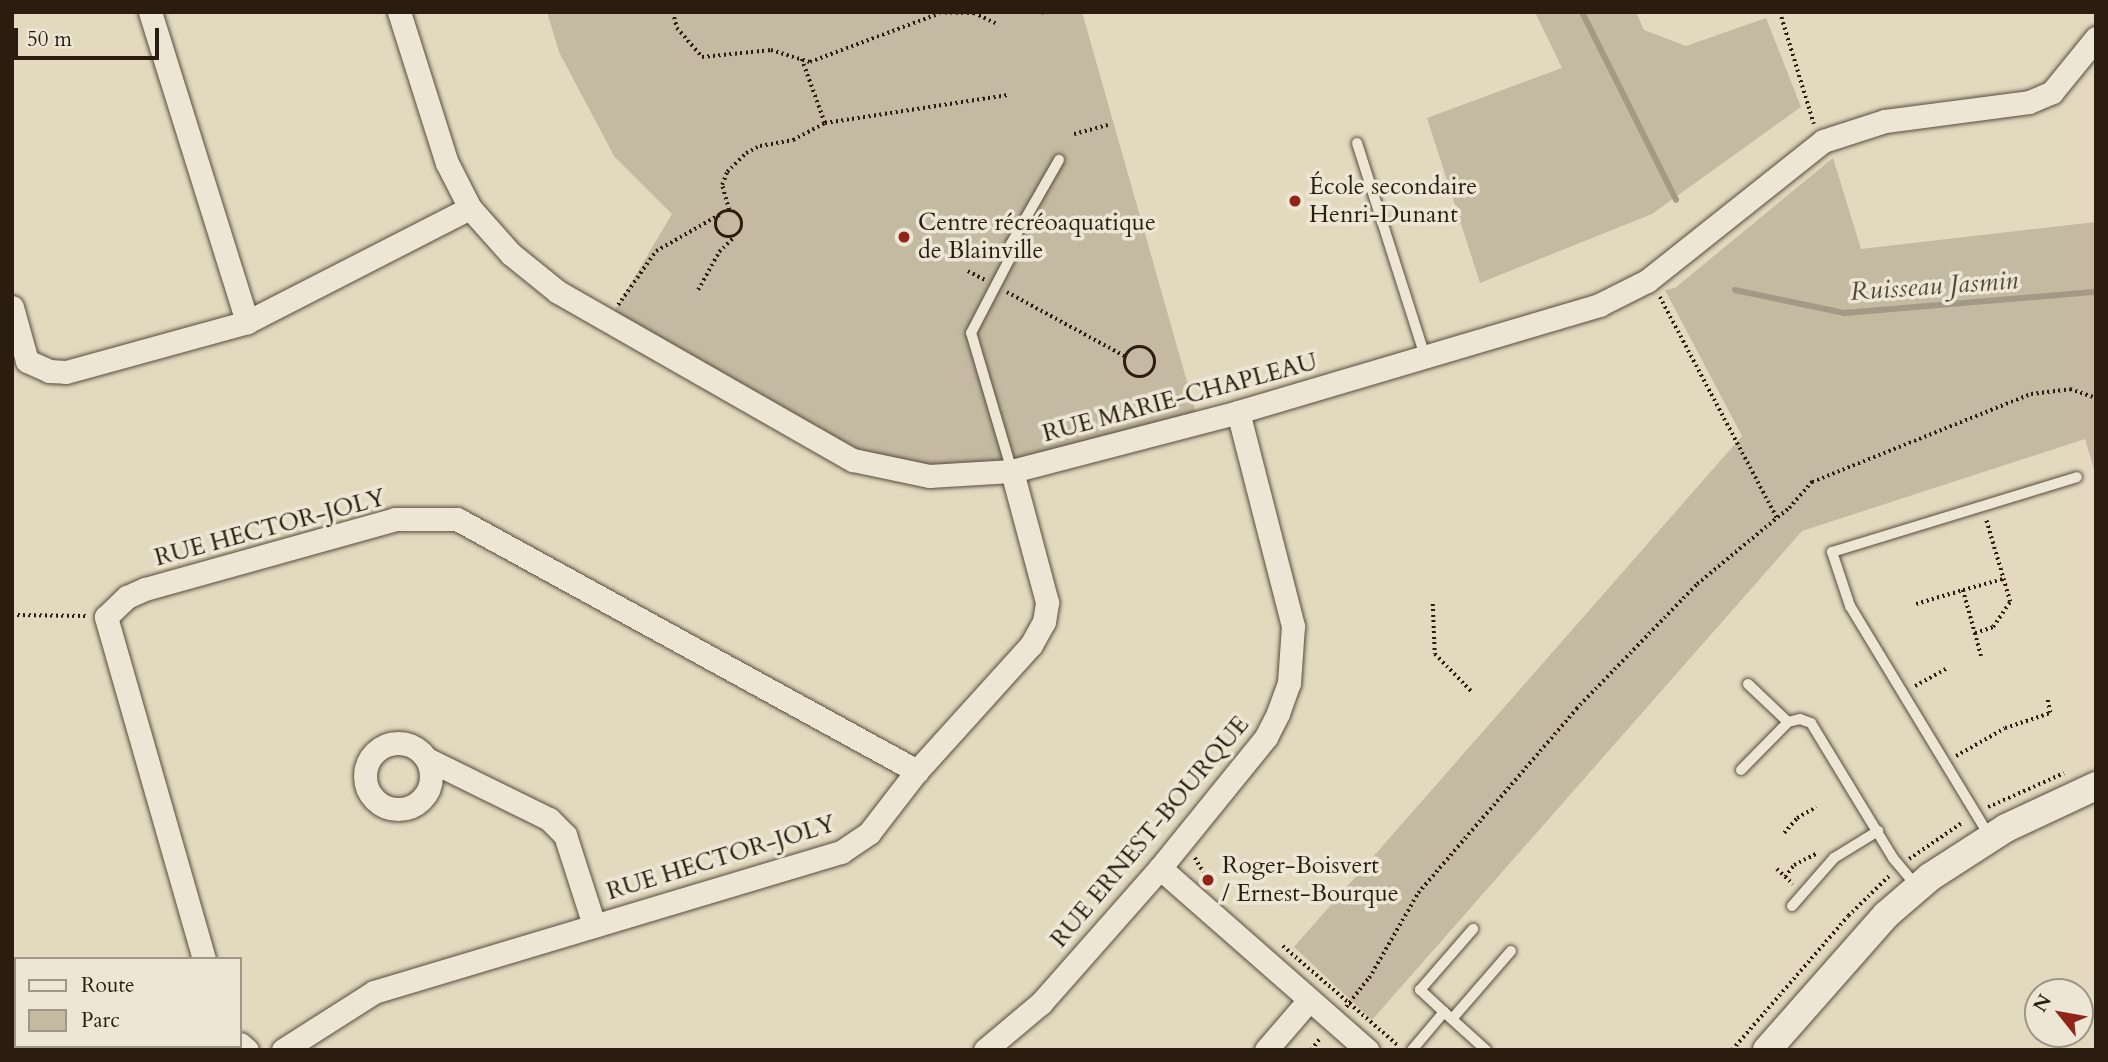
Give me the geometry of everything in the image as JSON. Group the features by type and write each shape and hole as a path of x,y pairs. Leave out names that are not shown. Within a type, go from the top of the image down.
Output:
{"street":[{"path":"150,12 247,322"},
{"name":"RUE MARIE-CHAPLEAU","path":"399,12 447,163 470,208 511,254 558,292 853,460 929,476 1012,471 1238,412 1599,305 1636,288 1823,141 1885,121 2029,102 2052,92 2096,38"},
{"path":"12,307 27,361 58,372 247,322 470,208"},
{"name":"RUE ERNEST-BOURQUE","path":"985,1050 1041,1003 1160,868 1266,737 1289,683 1293,626 1238,412"},
{"name":"RUE HECTOR-JOLY","path":"283,1050 374,992 841,852 869,833 917,771 1031,645 1044,622 1047,602 1012,471"},
{"name":"RUE HECTOR-JOLY","path":"106,617 127,597 145,589 395,519 457,519 917,771"},
{"path":"106,617 203,957"},
{"path":"426,759 549,819 565,835 594,925"},
{"path":"1767,1050 1880,922 1917,887 1990,836 2042,810 2086,777"},
{"path":"2042,810 2096,797"},
{"path":"1160,868 1367,1050"},
{"path":"1266,1050 1309,1000"}],"lane":[{"path":"1357,143 1425,356"},
{"path":"1012,471 971,333 1009,260 1011,244 1059,160"},
{"path":"1990,836 1850,606 1832,552 2077,477"},
{"path":"1748,684 1787,722"},
{"path":"1741,770 1787,722 1800,719 1816,728 1878,831 1917,887"},
{"path":"1792,906 1835,858 1878,831"},
{"path":"1473,929 1420,990 1486,1050"},
{"path":"1412,1050 1511,951"}],"path":[{"path":"673,12 677,28 702,57 771,50 802,59 821,60 935,15"},
{"path":"923,12 935,15 974,13 998,24"},
{"path":"1780,12 1813,122"},
{"path":"802,59 825,123"},
{"path":"698,290 719,252 736,235 741,219 729,210 722,185 735,162 760,146 793,140 825,123 1008,95"},
{"path":"1074,134 1111,124"},
{"path":"608,322 656,251 729,210"},
{"path":"719,215 718,232 736,235"},
{"path":"968,271 1126,357 1133,374 1147,375 1154,368 1155,359 1146,348 1136,347 1126,357"},
{"path":"1659,297 1777,518"},
{"path":"1349,1003 1369,978 1418,893 1584,701 1697,584 1825,474 2009,400 2050,389 2080,391 2096,398"},
{"path":"1975,633 1993,627 2010,602 1989,530"},
{"path":"1916,604 2003,579"},
{"path":"1963,590 1981,656"},
{"path":"1433,604 1435,654 1472,692"},
{"path":"12,615 106,617"},
{"path":"1914,687 1947,668"},
{"path":"1955,757 2005,728 2050,713 2047,697"},
{"path":"1987,808 2086,777"},
{"path":"1784,833 1797,818 1816,807"},
{"path":"1912,857 1963,822"},
{"path":"1785,877 1794,865 1818,853"},
{"path":"1196,858 1218,888"},
{"path":"1777,869 1792,883"},
{"path":"1732,1050 1884,881"},
{"path":"1276,940 1396,1044"},
{"path":"1311,1050 1321,1037"}],"green space":[{"path":"547,12 1082,12 1197,417 1012,469 860,462 609,320 672,214 614,156 559,52"},
{"path":"1535,12 1636,12 1644,30 1686,46 1766,18 1801,107 1652,214 1480,283 1427,118 1562,68"},
{"path":"1833,158 1861,249 2096,222 2096,476 2085,439 1802,531 1372,1020 1294,947 1742,436 1665,290 1675,288"}],"waterway":[{"name":"Ruisseau Jasmin","path":"1582,12 1676,200"},
{"name":"Ruisseau Jasmin","path":"1735,290 1844,313 2096,292"}],"place":[{"name":"École secondaire Henri-Dunant","path":"1295,201"},
{"name":"Centre récréoaquatique de Blainville","path":"904,237"},
{"name":"Roger-Boisvert / Ernest-Bourque","path":"1208,880"}]}
